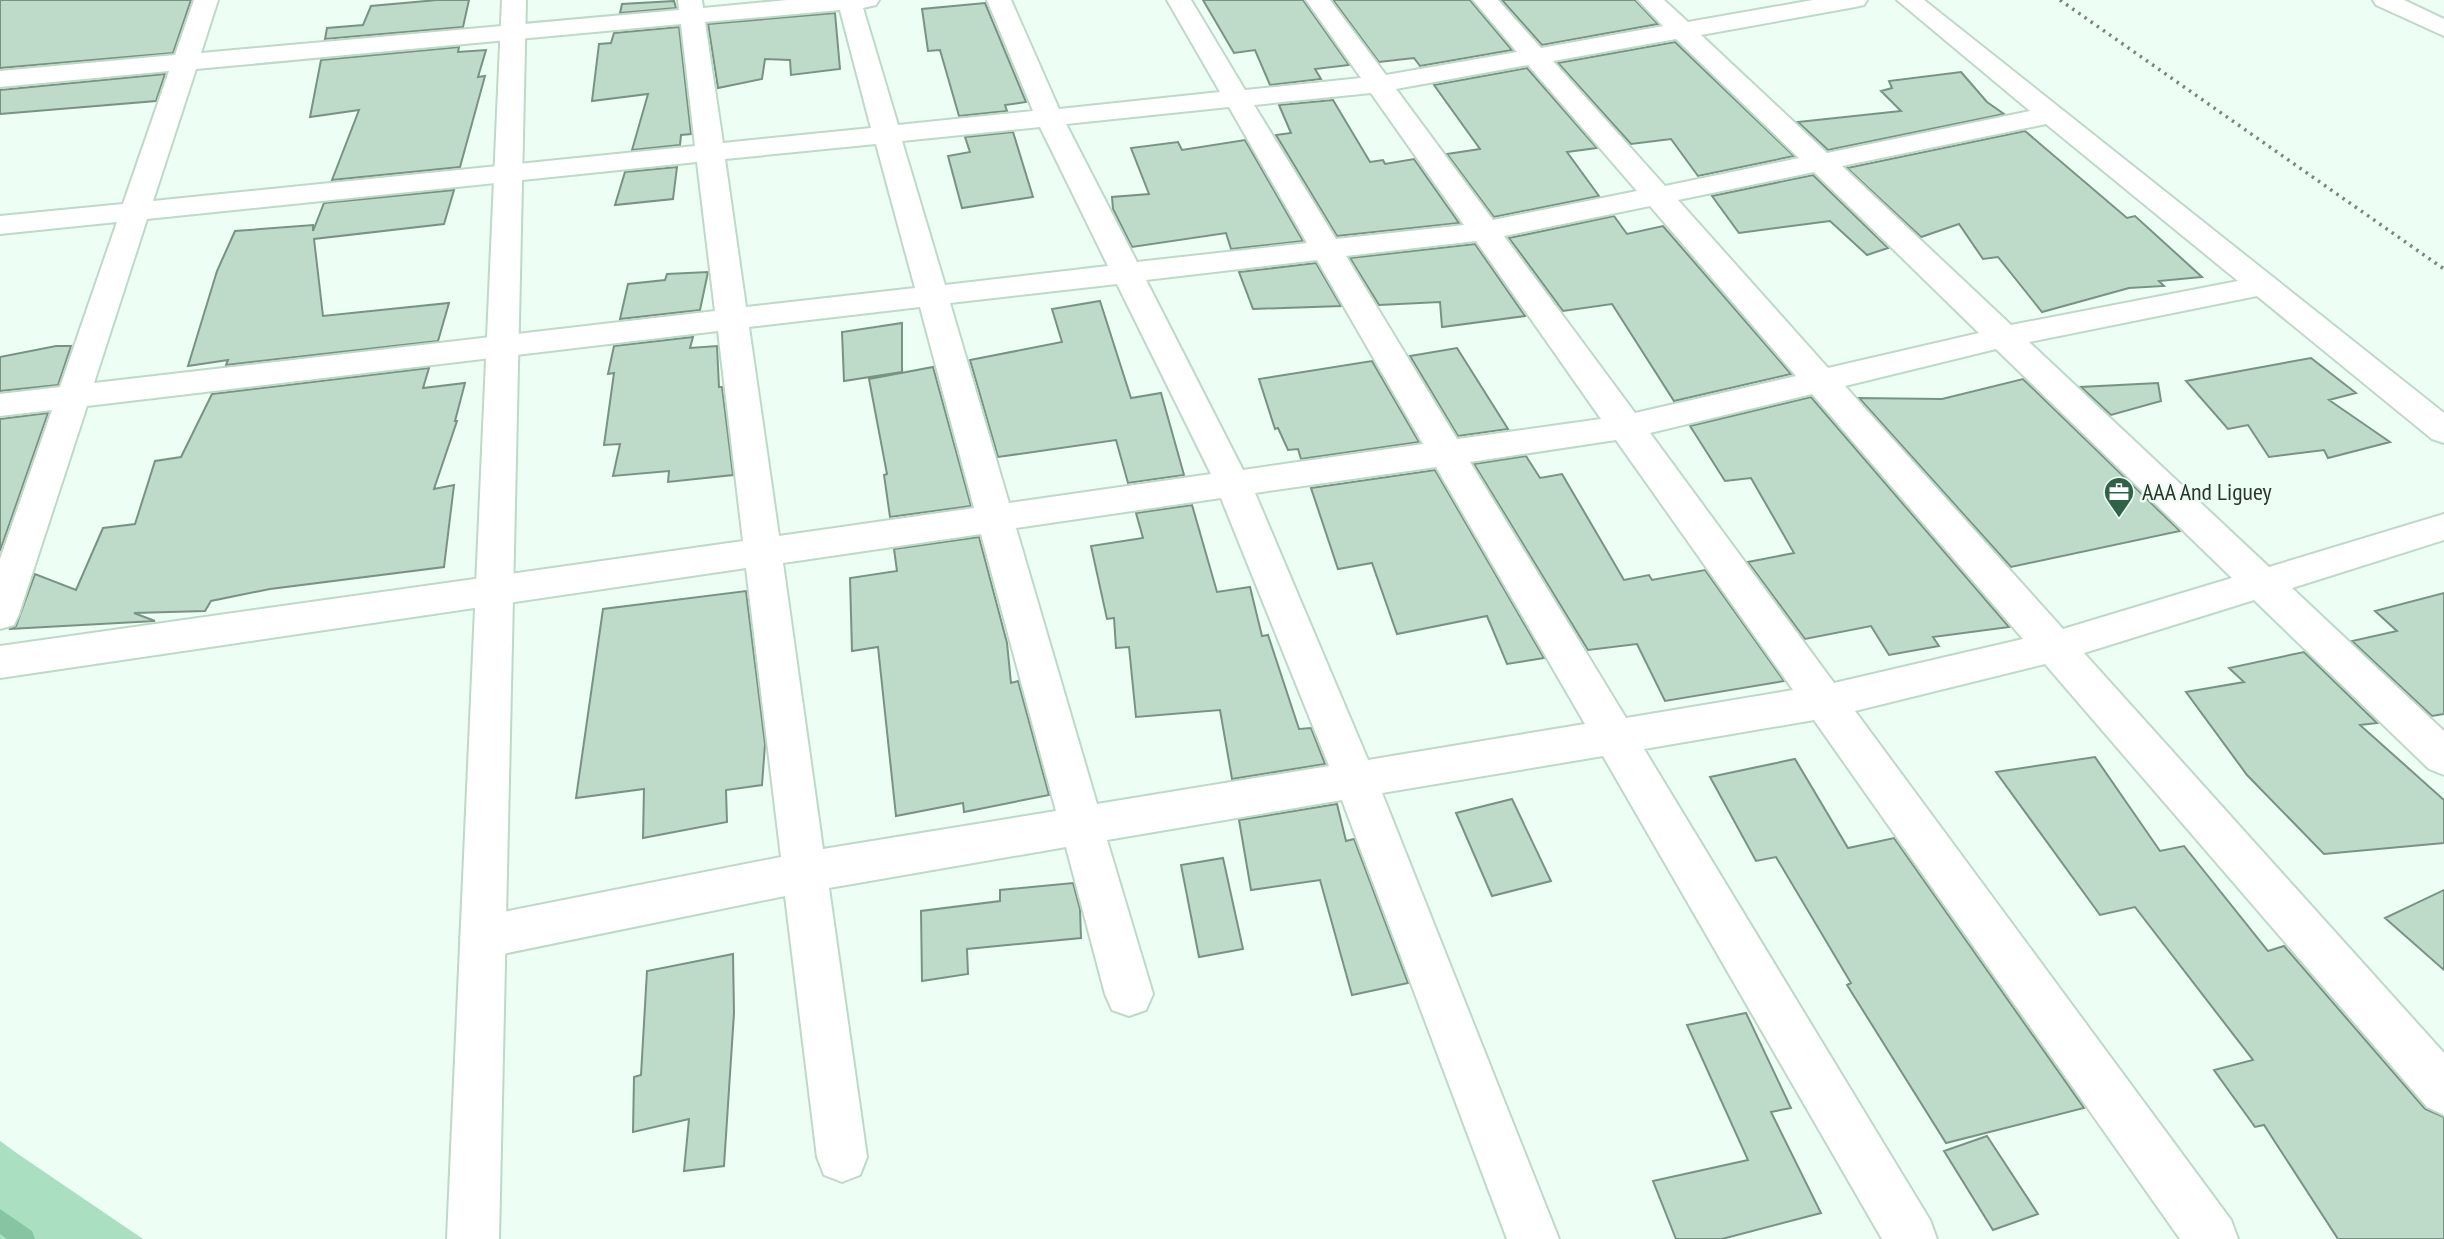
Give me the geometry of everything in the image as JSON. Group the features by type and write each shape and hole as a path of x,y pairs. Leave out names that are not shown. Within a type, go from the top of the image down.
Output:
{"main road":[{"path":"0,614 206,0"},
{"path":"999,0 1049,117 1129,271 1234,486 1355,778 1533,1239"},
{"path":"1179,0 1911,1239"},
{"path":"1318,0 2211,1239"},
{"path":"1485,0 2444,1090"},
{"path":"1650,0 2444,757"},
{"path":"0,225 1378,84 1855,0"},
{"path":"1909,0 2444,430"},
{"path":"2385,0 2444,29"},
{"path":"0,79 186,62 514,16 855,1 886,134 1129,994"},
{"path":"691,8 842,1157"},
{"path":"473,1239 514,16"},
{"path":"0,405 1485,231 2052,115"},
{"path":"0,662 1626,428 2004,337 2264,285"},
{"path":"483,937 804,872 1823,702 2053,647 2444,527"}],"green space":[{"path":"0,1141 18,1154 143,1239 0,1239"}],"building":[{"path":"0,0 191,0 173,53 0,68"},
{"path":"469,0 463,27 325,39 327,28 363,25 371,6"},
{"path":"1203,0 1303,0 1349,65 1315,69 1321,79 1270,85 1255,50 1234,53"},
{"path":"1333,0 1470,0 1512,50 1420,66 1414,58 1379,62"},
{"path":"1502,0 1635,0 1658,24 1542,45"},
{"path":"674,1 676,8 620,13 622,4"},
{"path":"985,3 1026,102 1005,105 1007,111 959,116 940,50 928,51 922,9"},
{"path":"835,13 840,69 791,75 790,60 765,59 762,79 718,88 708,24"},
{"path":"679,27 691,134 681,135 680,145 632,150 648,94 592,101 599,44 611,43 614,33"},
{"path":"1675,42 1794,156 1698,176 1671,139 1631,144 1558,63"},
{"path":"459,47 458,52 486,50 478,77 485,76 460,167 332,180 359,110 310,117 321,60"},
{"path":"1527,68 1597,148 1567,152 1599,196 1494,217 1447,154 1480,149 1434,85"},
{"path":"1961,72 1987,102 2004,114 1828,150 1798,122 1901,111 1881,91 1892,88 1889,81"},
{"path":"165,74 156,101 0,114 0,90"},
{"path":"1333,100 1370,162 1383,160 1385,164 1414,159 1459,223 1337,236 1276,135 1291,133 1279,105"},
{"path":"2025,131 2127,218 2135,216 2202,277 2159,281 2164,286 2129,288 2042,312 1998,257 1983,259 1959,224 1921,237 1847,168"},
{"path":"1013,132 1033,197 962,208 948,156 970,152 965,137"},
{"path":"1245,140 1303,241 1231,249 1226,233 1132,247 1113,209 1112,197 1149,194 1131,148 1178,142 1182,150"},
{"path":"677,167 673,199 615,205 625,172"},
{"path":"1813,175 1888,248 1867,255 1830,221 1739,233 1712,196"},
{"path":"454,190 444,224 314,239 323,316 449,303 438,341 226,365 228,360 188,366 217,271 235,231 313,225 313,231 324,203"},
{"path":"1614,216 1627,234 1663,226 1791,374 1674,401 1612,304 1563,311 1509,238"},
{"path":"1475,244 1525,316 1442,327 1440,302 1379,305 1350,258"},
{"path":"1316,263 1341,306 1253,309 1239,272"},
{"path":"708,272 700,310 620,319 628,284 665,280 667,274"},
{"path":"1100,301 1131,398 1161,393 1184,475 1128,483 1116,440 998,457 970,360 1062,342 1052,309"},
{"path":"902,323 902,372 844,381 842,332"},
{"path":"693,337 690,348 717,346 719,387 722,387 733,475 668,482 669,471 613,476 620,444 604,445 614,373 608,374 614,346"},
{"path":"56,346 71,346 58,385 0,391 0,357"},
{"path":"1457,348 1508,429 1458,436 1410,356"},
{"path":"2311,358 2356,393 2329,400 2390,442 2328,458 2324,450 2269,457 2248,425 2228,429 2186,381"},
{"path":"1372,361 1419,442 1301,459 1298,449 1288,450 1278,428 1275,429 1259,379"},
{"path":"933,367 971,506 890,517 884,475 887,474 869,379"},
{"path":"429,368 423,388 465,383 457,421 434,489 454,485 444,567 270,589 211,601 205,611 134,613 155,621 9,629 16,626 35,574 76,590 103,528 135,524 155,461 181,457 212,394"},
{"path":"2023,379 2180,531 2011,567 1859,398 1942,399"},
{"path":"2158,383 2161,401 2111,415 2081,387"},
{"path":"1811,397 2009,627 1933,637 1939,646 1889,655 1871,626 1805,639 1748,562 1794,553 1751,478 1725,481 1690,426"},
{"path":"48,413 0,551 0,419"},
{"path":"1526,456 1540,478 1562,474 1624,580 1649,575 1652,580 1705,570 1784,681 1665,701 1637,644 1588,650 1474,464"},
{"path":"1435,470 1544,658 1507,664 1487,616 1397,634 1372,563 1338,569 1311,488"},
{"path":"1192,505 1217,592 1250,587 1262,636 1268,635 1299,729 1311,728 1325,764 1232,779 1220,710 1136,717 1129,647 1116,648 1114,618 1107,619 1091,546 1143,538 1136,513"},
{"path":"979,537 1007,643 1011,683 1018,681 1049,795 964,812 963,803 896,816 878,647 852,651 850,578 897,571 894,549"},
{"path":"746,591 765,744 762,785 726,790 727,822 643,838 644,789 576,798 603,609"},
{"path":"2444,593 2444,714 2432,716 2352,641 2397,631 2375,611"},
{"path":"2304,652 2377,723 2360,725 2444,800 2444,843 2324,854 2247,775 2186,692 2244,682 2229,668"},
{"path":"2095,757 2160,851 2184,846 2268,951 2284,946 2425,1109 2444,1117 2444,1239 2338,1239 2264,1125 2255,1127 2214,1070 2253,1060 2135,907 2100,915 1996,772"},
{"path":"1795,759 1848,848 1894,838 2084,1108 1946,1143 1847,985 1851,983 1776,857 1756,861 1710,777"},
{"path":"1512,799 1551,881 1492,896 1456,813"},
{"path":"1337,804 1346,841 1354,839 1408,983 1352,995 1320,880 1251,890 1239,820"},
{"path":"1223,858 1243,949 1199,957 1181,865"},
{"path":"1073,883 1080,909 1081,938 967,949 968,974 922,981 921,911 1000,901 1000,890"},
{"path":"2444,890 2444,970 2385,918"},
{"path":"733,954 734,1013 724,1166 684,1171 689,1119 633,1132 634,1077 641,1075 647,971"},
{"path":"1746,1013 1791,1108 1771,1112 1821,1213 1722,1239 1676,1239 1653,1181 1748,1160 1687,1025"},
{"path":"1987,1136 2038,1214 1993,1230 1944,1151"}],"waterway":[{"path":"0,1220 24,1239"}],"railway":[{"path":"2060,0 2444,269"}],"place":[{"name":"AAA And Liguey","path":"2119,519"}]}
